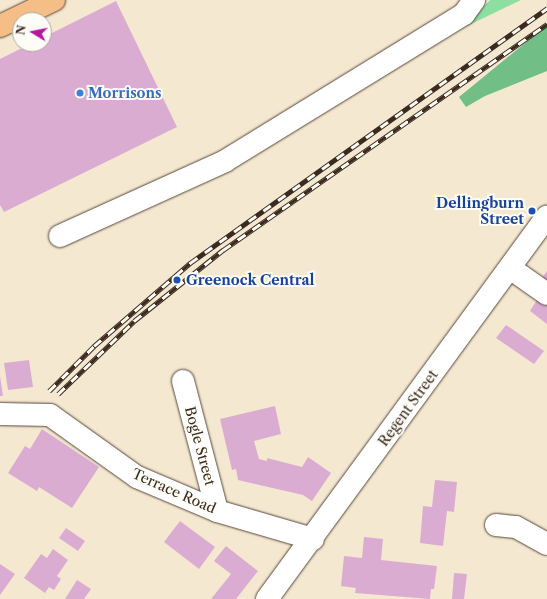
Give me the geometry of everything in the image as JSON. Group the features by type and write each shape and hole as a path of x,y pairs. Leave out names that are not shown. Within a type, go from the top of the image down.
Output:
{"highway":[{"path":"0,26 54,0"}],"street":[{"path":"60,236 225,161 464,14 474,0"},
{"name":"Regent Street","path":"267,599 313,539 547,216"},
{"path":"510,268 547,294"},
{"name":"Bogle Street","path":"183,381 217,511"},
{"name":"Terrace Road","path":"0,414 50,415 137,477 217,511 313,539"},
{"path":"496,525 516,527 547,544"}],"green space":[{"path":"490,0 521,0 413,52 478,13"},
{"path":"547,25 547,71 485,96 466,107 459,97"}],"building":[{"name":"Morrisons","path":"116,1 177,127 4,212 0,205 0,59 14,52 52,52 52,33"},
{"path":"547,271 547,281 542,278"},
{"path":"547,284 547,324 530,311"},
{"path":"506,325 544,351 534,364 496,338"},
{"path":"29,360 33,387 8,390 4,363"},
{"path":"0,376 3,396 0,396"},
{"path":"275,406 281,434 254,441 259,459 267,461 267,458 302,467 308,457 331,473 312,501 303,495 238,480 236,469 232,470 220,419"},
{"path":"42,429 99,467 72,508 39,487 37,491 8,473 25,446 30,449"},
{"path":"435,480 457,482 454,512 447,511 443,546 420,543 423,506 432,507"},
{"path":"180,521 215,547 199,569 164,542"},
{"path":"66,528 85,541 78,551 59,538"},
{"path":"364,537 383,539 381,560 437,566 434,589 431,589 430,599 355,593 356,588 341,586 344,556 362,558"},
{"path":"226,546 258,571 236,599 211,599 231,574 214,561"},
{"path":"53,549 68,560 57,576 61,579 54,590 49,587 45,593 24,578 41,554 47,558"},
{"path":"0,564 15,574 0,595"},
{"path":"454,573 467,574 464,599 452,599"},
{"path":"77,580 91,589 84,599 65,599"}],"railway":[{"path":"49,391 94,346 190,263 547,8"},
{"path":"58,394 134,321 223,250 547,24"}],"place":[{"name":"Morrisons","path":"80,93"},
{"name":"Dellingburn Street","path":"532,211"},
{"name":"Greenock Central","path":"177,280"}]}
